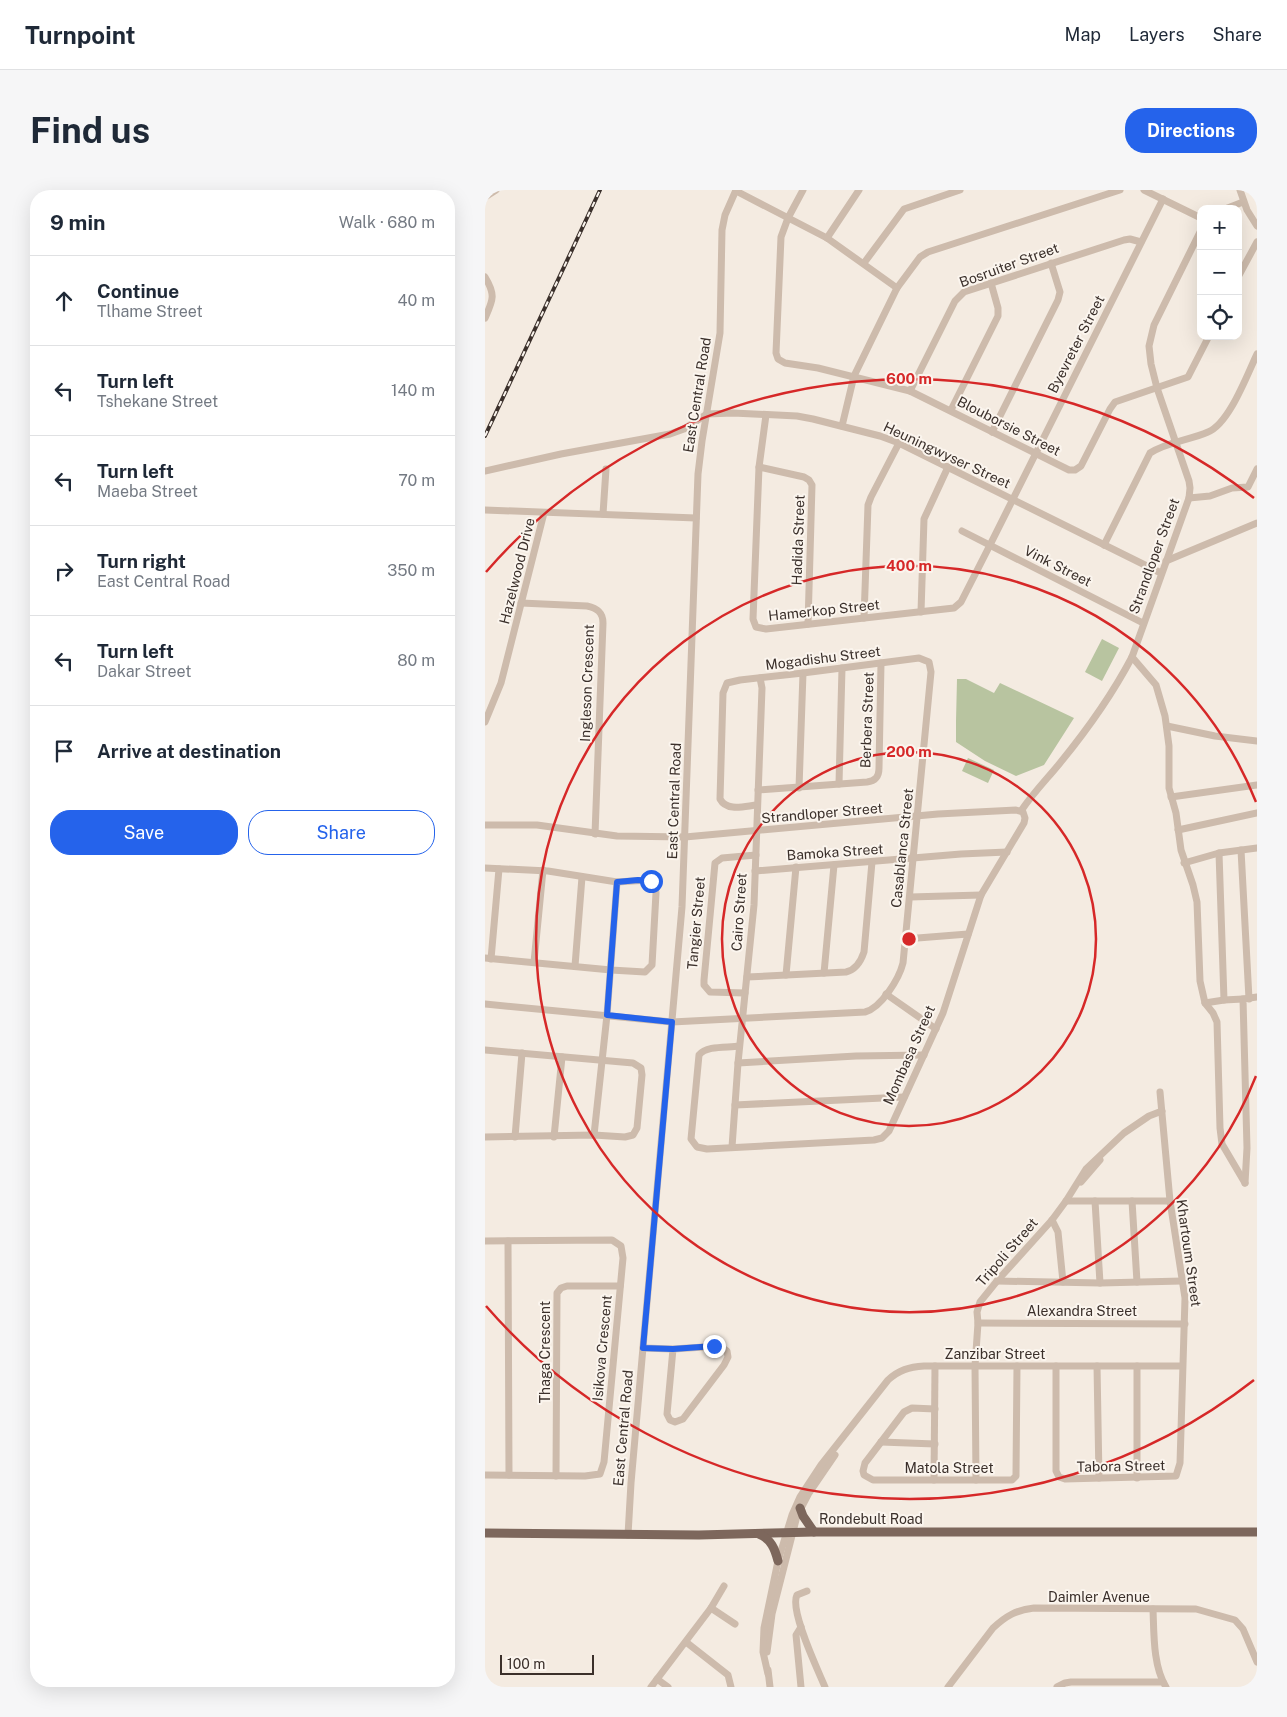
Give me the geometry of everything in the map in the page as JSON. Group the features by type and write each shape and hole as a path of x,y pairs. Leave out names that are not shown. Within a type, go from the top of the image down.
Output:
{"main road":[{"path":"800,1508 814,1532"},
{"name":"Rondebult Road","path":"485,1533 628,1535 814,1532 1257,1532"},
{"path":"759,1534 769,1540 775,1550 778,1561"}],"street":[{"path":"485,197 496,190"},
{"path":"788,218 803,190"},
{"path":"827,238 859,190"},
{"path":"864,263 904,209 960,190"},
{"path":"842,426 854,376 897,288 920,257 928,252 1102,192 1120,190"},
{"path":"1144,190 1197,216"},
{"path":"1239,190 1243,202 1257,226"},
{"path":"736,191 827,238 897,288"},
{"name":"East Central Road","path":"628,1535 631,1482 682,907 699,459 720,333 722,230 725,215 736,191"},
{"name":"Byevreter Street","path":"1012,499 1163,199"},
{"path":"1235,205 1243,202"},
{"name":"Blouborsie Street","path":"788,218 781,233 780,242 777,357 785,363 854,376 910,391 1069,470 1078,469 1084,462 1115,402 1157,388"},
{"name":"Strandloper Street","path":"685,837 917,817 1021,811 1031,796 1060,764 1091,724 1132,657 1189,498 1189,481 1157,388 1149,353 1151,332 1197,238"},
{"name":"Bosruiter Street","path":"910,391 957,297 964,292 1124,240 1130,239 1141,242"},
{"path":"1242,270 1257,242"},
{"path":"992,432 1058,300 1059,292 1051,263"},
{"path":"485,277 493,296 493,301 485,318"},
{"path":"951,410 997,316 998,308 991,283"},
{"path":"1157,388 1188,377 1207,340"},
{"path":"1104,545 1148,456 1155,450 1209,432 1220,424 1232,406 1257,354"},
{"path":"485,472 543,458 670,434 684,429 707,414"},
{"name":"Heuningwyser Street","path":"707,414 797,416 880,436 899,443 1161,573"},
{"name":"Hamerkop Street","path":"766,415 759,467 754,623 758,628 766,629 949,610 957,606 1012,499"},
{"path":"864,618 868,506 899,443"},
{"name":"Hadida Street","path":"759,467 804,477 812,485 808,624"},
{"path":"921,612 924,520 948,467"},
{"path":"603,514 606,469"},
{"path":"1189,498 1210,496 1232,488 1248,486 1257,469"},
{"path":"485,510 544,513"},
{"name":"Hazelwood Drive","path":"485,722 501,684 544,513 696,518"},
{"path":"1166,561 1257,523"},
{"name":"Vink Street","path":"962,531 1143,623"},
{"name":"Ingleson Crescent","path":"521,603 593,607 600,612 603,619 595,834"},
{"path":"1132,657 1156,685 1162,700 1167,726 1169,788 1184,863 1193,885 1197,902 1200,981 1205,1003 1217,1022 1222,1144 1245,1183 1250,998 1241,850"},
{"name":"Mogadishu Street","path":"757,805 728,807 719,799 723,693 725,686 730,681 919,658 926,660"},
{"name":"Casablanca Street","path":"485,1004 672,1022 865,1012 875,1007 897,980 901,970 910,897 931,672 930,665 926,660"},
{"name":"Berbera Street","path":"758,790 873,781 878,775 881,663"},
{"path":"839,784 842,668"},
{"path":"799,788 803,673"},
{"name":"Cairo Street","path":"732,1147 756,855 761,678"},
{"path":"1167,726 1215,736 1257,741"},
{"path":"1171,797 1257,785"},
{"name":"Mombasa Street","path":"739,1046 708,1049 699,1055 691,1131 691,1139 695,1146 707,1149 880,1139 884,1137 889,1131 943,1013 981,895 1025,820 1025,815 1021,811"},
{"path":"1178,830 1257,813"},
{"path":"485,824 537,825 595,834 633,837 685,837"},
{"path":"1184,863 1219,853 1257,848"},
{"name":"Bamoka Street","path":"755,871 969,853 1007,852"},
{"path":"1219,853 1224,1000"},
{"name":"Tangier Street","path":"745,993 710,992 704,986 704,980 715,863 722,858 756,855"},
{"path":"747,978 851,971 862,957 872,862"},
{"path":"824,973 834,865"},
{"path":"485,868 499,868 543,870 617,882 651,881 655,885 656,893 651,968 643,973 488,958 499,868"},
{"path":"786,975 796,868"},
{"path":"534,962 543,870"},
{"path":"575,966 582,877"},
{"path":"594,1136 607,1015 617,882"},
{"path":"910,897 981,895"},
{"path":"485,918 494,919"},
{"path":"905,939 969,934"},
{"path":"886,994 936,1029"},
{"path":"1205,1003 1250,998"},
{"path":"485,1050 633,1063 641,1068 642,1075 636,1131 633,1135 625,1137 485,1137"},
{"path":"515,1137 522,1053"},
{"path":"738,1063 856,1056 924,1055"},
{"path":"554,1137 562,1057"},
{"name":"Khartoum Street","path":"1161,1092 1170,1202 1185,1298 1180,1462 1176,1476"},
{"path":"735,1105 905,1096"},
{"name":"Tripoli Street","path":"976,1480 975,1366 977,1312 980,1302 1052,1220 1103,1155 1124,1133 1149,1116 1162,1111"},
{"path":"1066,1201 1170,1202"},
{"path":"1095,1201 1100,1283"},
{"path":"1132,1201 1137,1282"},
{"path":"1052,1220 1058,1232 1063,1282"},
{"name":"Isikova Crescent","path":"485,1475 597,1475 603,1470 608,1427 623,1253 621,1246 617,1242 603,1240 508,1241"},
{"path":"485,1241 508,1241 509,1475"},
{"path":"997,1281 1100,1283 1182,1281"},
{"name":"Thaga Crescent","path":"556,1476 557,1295 561,1288 567,1286 620,1286"},
{"name":"Alexandra Street","path":"978,1323 1185,1324"},
{"path":"643,1348 673,1349 720,1346 727,1351 728,1357 723,1365 683,1419 675,1422 670,1420 667,1414 673,1349"},
{"name":"Zanzibar Street","path":"841,1441 888,1380 911,1366 1182,1366"},
{"path":"934,1480 935,1366"},
{"name":"Matola Street","path":"881,1442 865,1463 863,1469 864,1474 873,1480 1009,1480 1016,1476 1017,1366"},
{"name":"Tabora Street","path":"1056,1366 1057,1474 1059,1477 1065,1479 1176,1476"},
{"path":"1097,1366 1099,1478"},
{"path":"1137,1366 1137,1478"},
{"path":"881,1442 907,1409 922,1407 935,1409"},
{"path":"770,1687 763,1652 763,1634 778,1561 800,1508 841,1441"},
{"path":"768,1674 767,1650 772,1614 789,1533 800,1497 841,1441"},
{"path":"881,1442 935,1444"},
{"path":"651,1687 711,1608 724,1586"},
{"path":"807,1591 797,1595 795,1600 801,1627 825,1687"},
{"path":"711,1608 735,1624"},
{"name":"Daimler Avenue","path":"948,1687 993,1628 1013,1612 1033,1608 1196,1609 1235,1620 1243,1629 1257,1662"},
{"path":"1057,1687 1071,1682 1164,1685 1155,1652 1153,1610"},
{"path":"801,1627 796,1635 801,1687"},
{"path":"686,1642 728,1675 731,1687"},
{"path":"799,1670 807,1687"},
{"path":"657,1679 668,1687"}],"green space":[{"path":"1102,639 1119,648 1102,681 1085,672"},
{"path":"957,679 966,679 994,693 1000,683 1074,718 1044,765 1016,776 985,761 956,742"},
{"path":"968,758 994,770 988,783 962,771"}],"railway":[{"path":"485,436 600,190"}],"route":[{"path":"651,881 617,882 607,1015 672,1022 643,1348 673,1349 714,1346"}]}
